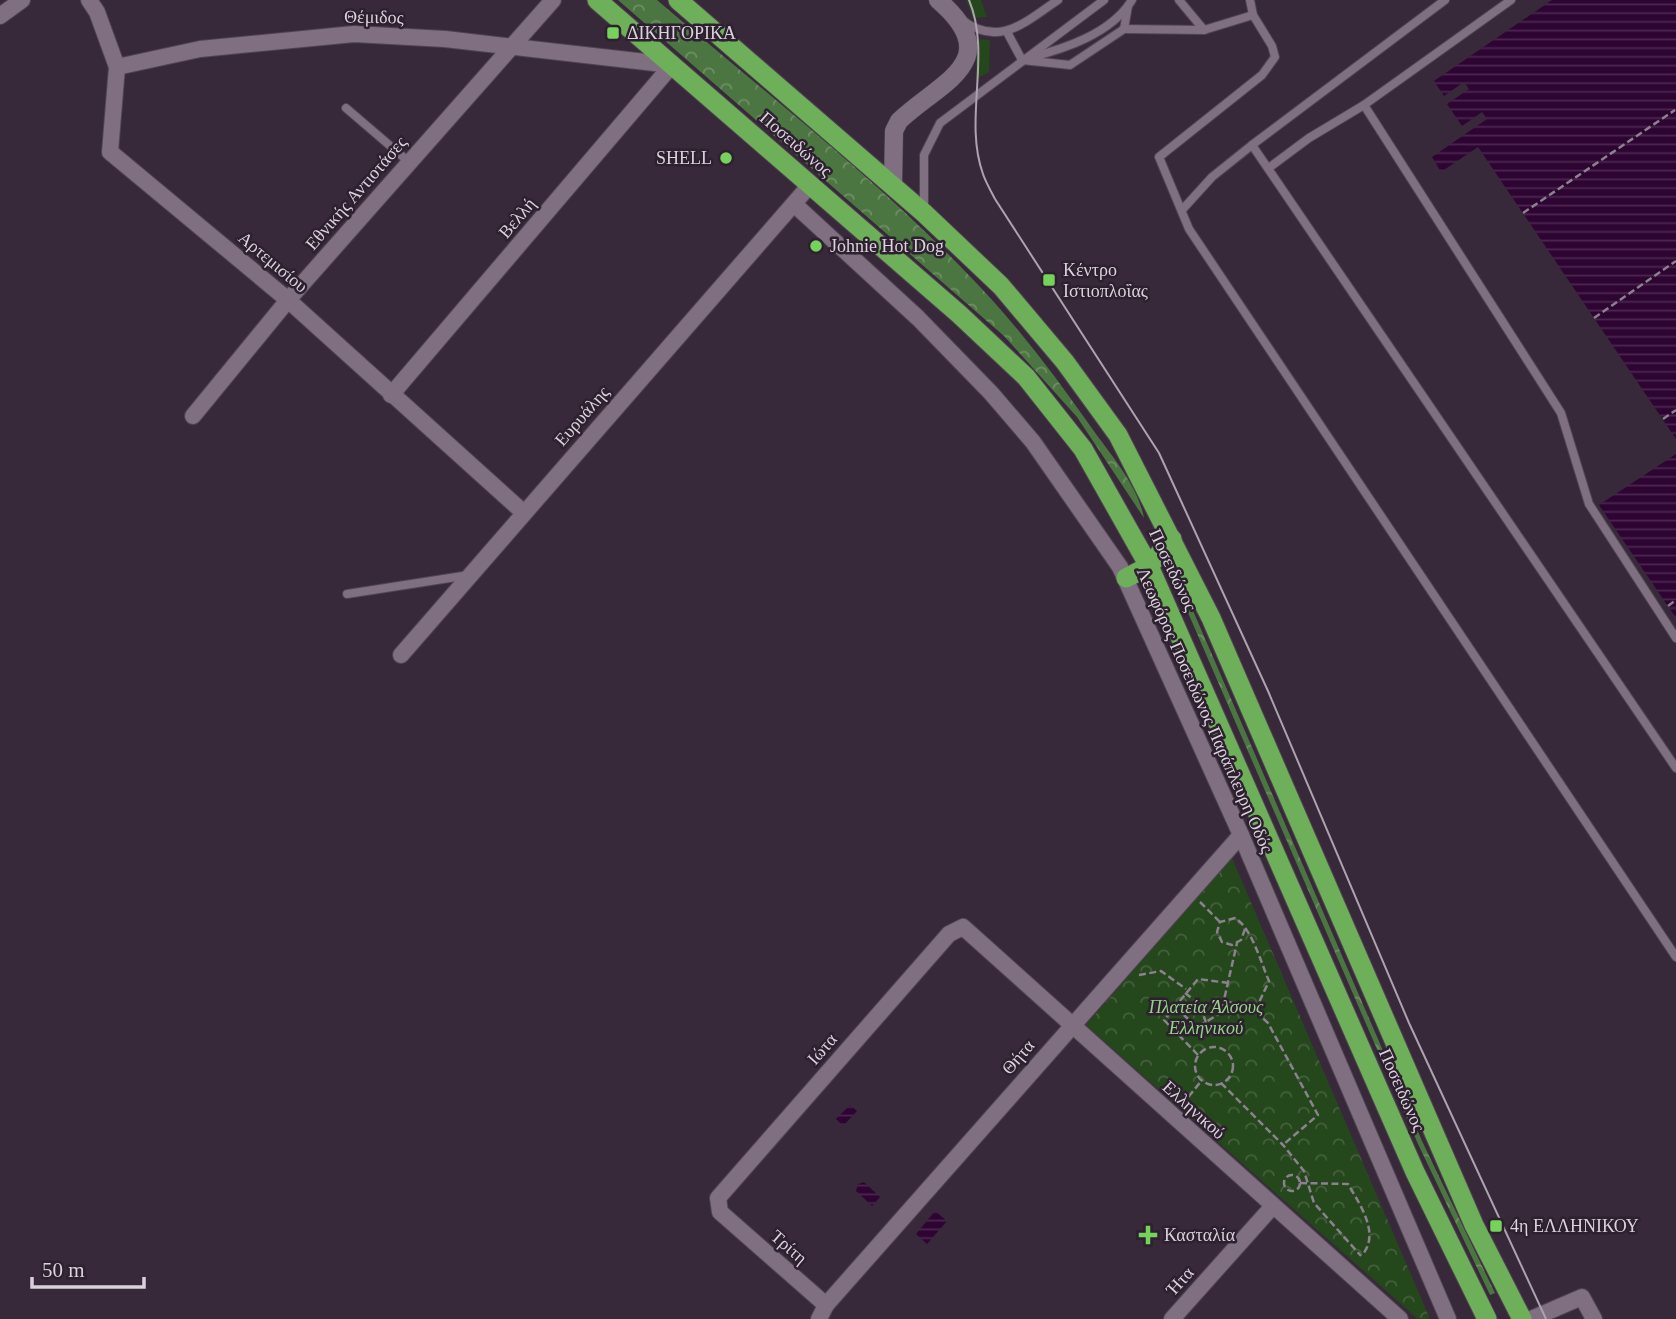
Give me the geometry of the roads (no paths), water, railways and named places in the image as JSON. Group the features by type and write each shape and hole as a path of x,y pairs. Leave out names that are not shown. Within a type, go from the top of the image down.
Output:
{"highway":[{"name":"Ποσειδώνος","path":"597,0 1026,377 1083,449 1149,566 1415,1172 1487,1319"},
{"name":"Ποσειδώνος","path":"678,0 924,213 1001,286 1065,362 1118,435 1211,618 1474,1226 1522,1319"},
{"path":"1126,579 1149,566 1172,538"}],"street":[{"path":"0,16 22,0"},
{"name":"Αρτεμισίου","path":"89,0 97,12 117,67 110,152 288,300 524,513"},
{"name":"Εθνικής Αντιοτάσες","path":"192,416 288,300 553,0"},
{"path":"892,187 894,131 899,121 955,78 963,64 966,41 955,15 938,0"},
{"name":"Θέμιδος","path":"117,67 200,49 354,34 445,39 673,65"},
{"name":"Βελλή","path":"391,395 673,65"},
{"name":"Ευρυάλης","path":"401,655 810,185"},
{"name":"Λεωφόρος Ποσειδώνος Παράπλευρη Οδός","path":"794,204 918,318 991,393 1033,442 1126,579 1241,835 1448,1319"},
{"name":"Θήτα","path":"822,1312 1072,1024 1241,835"},
{"name":"Ελληνικού","path":"963,927 1400,1319"},
{"name":"Ιώτα","path":"717,1204 718,1198 949,934 963,927"},
{"name":"Τρίτη","path":"717,1204 720,1212 822,1312"},
{"name":"Ήτα","path":"1172,1319 1273,1206"},
{"path":"1531,1319 1582,1297 1594,1319"}],"lane":[{"path":"955,15 978,32 1007,32 1058,0"},
{"path":"924,213 924,155 932,134 948,114 1104,0"},
{"path":"1179,0 1204,30"},
{"path":"1250,0 1253,15 1272,46 1273,62 1262,75 1159,157 1189,229 1676,957"},
{"path":"1182,210 1212,177 1252,145 1445,0"},
{"path":"1270,167 1310,138 1364,105 1511,0"},
{"path":"1022,60 1068,48 1113,20 1130,3"},
{"path":"1124,29 1130,3"},
{"path":"1022,60 1070,65 1124,29 1204,30 1253,15"},
{"path":"1007,32 1022,60"},
{"path":"1364,105 1561,413 1589,504 1676,638"},
{"path":"346,108 409,162"},
{"path":"1252,145 1270,167 1676,768"},
{"path":"347,594 470,575"}],"tram line":[{"path":"969,0 978,43 978,153 986,181 1159,453 1268,691 1409,1023 1546,1319"}],"place":[{"name":"ΔΙΚΗΓΟΡΙΚΑ","path":"613,33"},
{"name":"SHELL","path":"726,158"},
{"name":"Johnie Hot Dog","path":"816,246"},
{"name":"Κέντρο Ιστιοπλοΐας","path":"1049,280"},
{"name":"4η ΕΛΛΗΝΙΚΟΥ","path":"1496,1226"},
{"name":"Κασταλία","path":"1148,1235"}],"park label":[{"name":"Πλατεία Άλσους Ελληνικού","path":"1206,1017"}]}
